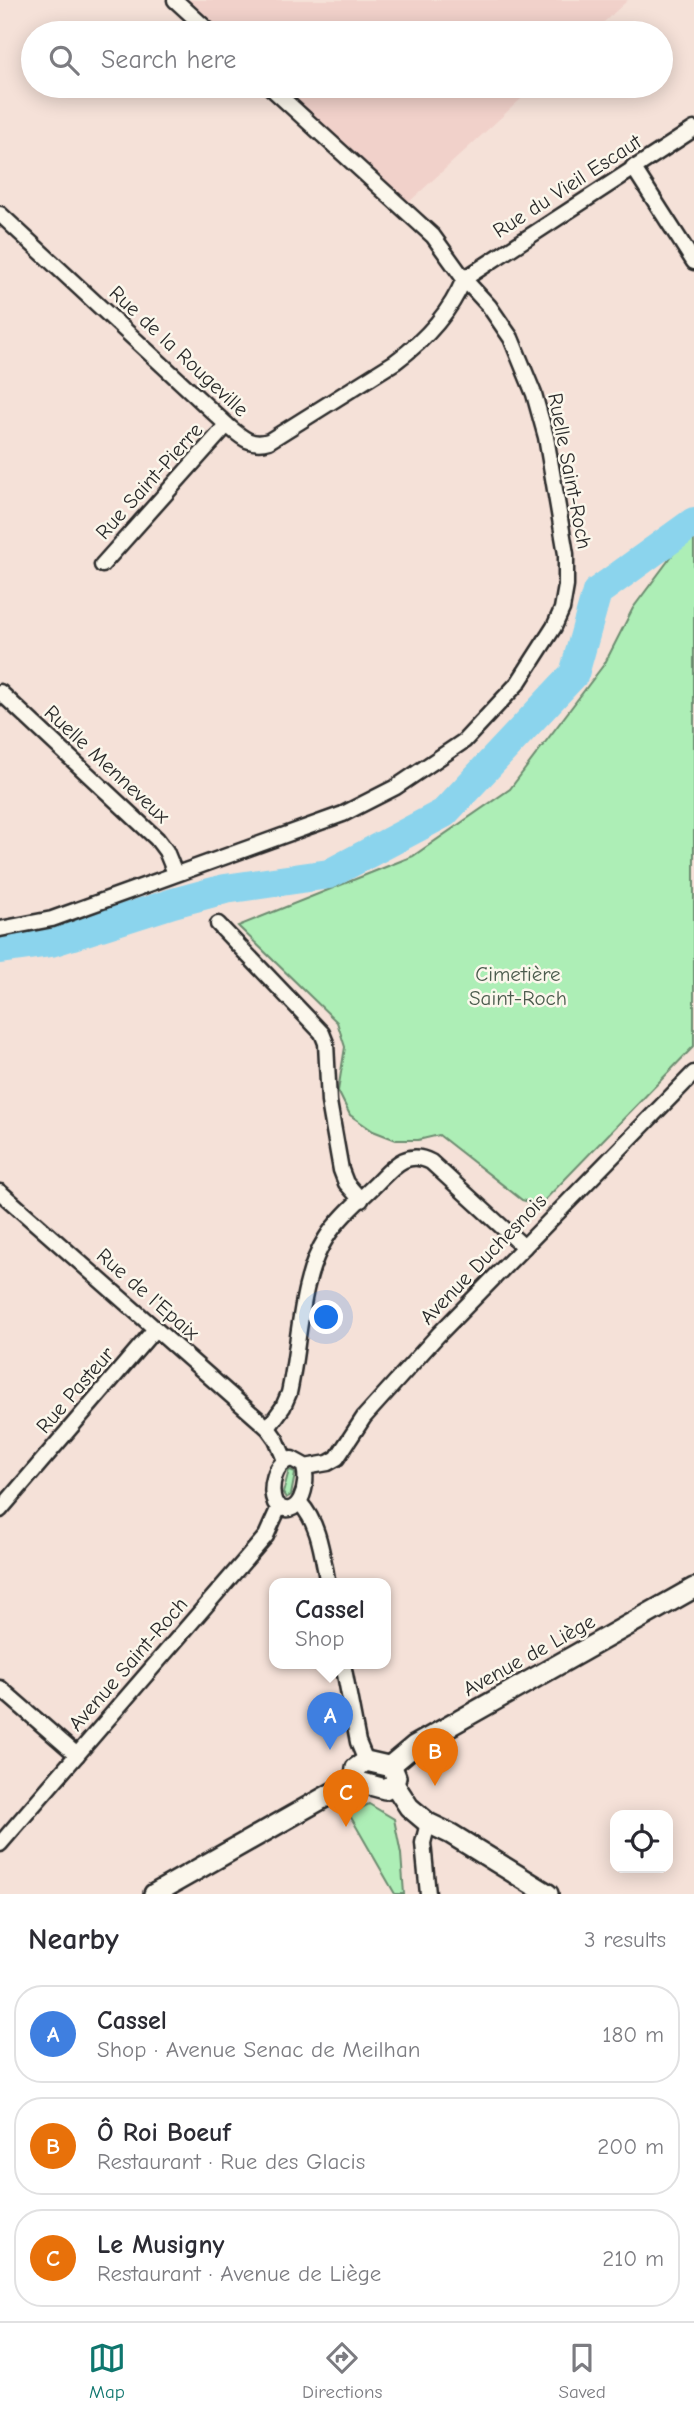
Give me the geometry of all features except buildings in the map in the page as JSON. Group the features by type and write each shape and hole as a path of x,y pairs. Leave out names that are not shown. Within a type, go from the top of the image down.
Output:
{"main road":[{"name":"Avenue de Liège","path":"392,1775 414,1746 694,1588"},
{"path":"392,1775 382,1788 358,1780 356,1768 366,1761 392,1775 410,1807 428,1823 451,1834 548,1894"},
{"path":"154,1894 334,1791 358,1780"}],"street":[{"path":"175,0 198,21"},
{"name":"Ruelle Saint-Roch","path":"0,929 43,922 343,814 406,781 464,741 524,676 554,627 565,598 566,554 541,416 511,338 433,236 282,98"},
{"name":"Rue du Vieil Escaut","path":"464,279 694,129"},
{"path":"634,167 694,262"},
{"name":"Rue de la Rougeville","path":"0,214 227,425 243,439 253,443 264,443 275,437 410,351 447,313 464,279"},
{"name":"Rue Saint-Pierre","path":"102,565 227,425"},
{"name":"Ruelle Menneveux","path":"0,692 157,839 166,851 175,873"},
{"path":"218,925 322,1033 326,1043 329,1101 341,1170 346,1183 361,1200"},
{"name":"Avenue Duchesnois","path":"304,1467 328,1463 337,1458 364,1417 438,1335 694,1073"},
{"path":"285,1460 268,1428 283,1408 289,1393 314,1261 330,1232 400,1161 421,1157 431,1161 524,1247"},
{"name":"Rue de l'Epaix","path":"0,1192 268,1428"},
{"name":"Rue Pasteur","path":"0,1510 155,1329"},
{"path":"285,1460 296,1460 304,1467 306,1476 300,1503 291,1509 279,1507 272,1492 277,1467 285,1460"},
{"path":"300,1503 310,1515 317,1532 327,1578"},
{"name":"Avenue Saint-Roch","path":"0,1844 267,1536 279,1507"},
{"path":"344,1669 358,1742 366,1761"},
{"path":"0,1688 77,1755"},
{"path":"428,1823 423,1843 428,1894"}],"shaded area":[{"path":"169,0 628,0 605,21 194,21"},
{"path":"285,98 522,98 409,202"}],"green space":[{"name":"Cimetière Saint-Roch","path":"694,537 694,1046 540,1205 522,1200 439,1135 418,1140 396,1140 373,1131 350,1115 338,1091 345,1047 337,1022 238,926 413,856 510,789 605,663 633,608 677,549"},
{"path":"289,1470 295,1474 291,1495 286,1498 283,1493"},
{"path":"369,1804 394,1819 401,1854 404,1894 395,1894 349,1814"}],"waterway":[{"path":"0,949 51,942 225,889 329,874 444,813 574,674 597,592 694,522"}],"place":[{"name":"Cassel","path":"330,1750"},
{"name":"Ô Roi Boeuf","path":"435,1786"},
{"name":"Le Musigny","path":"346,1827"}]}
